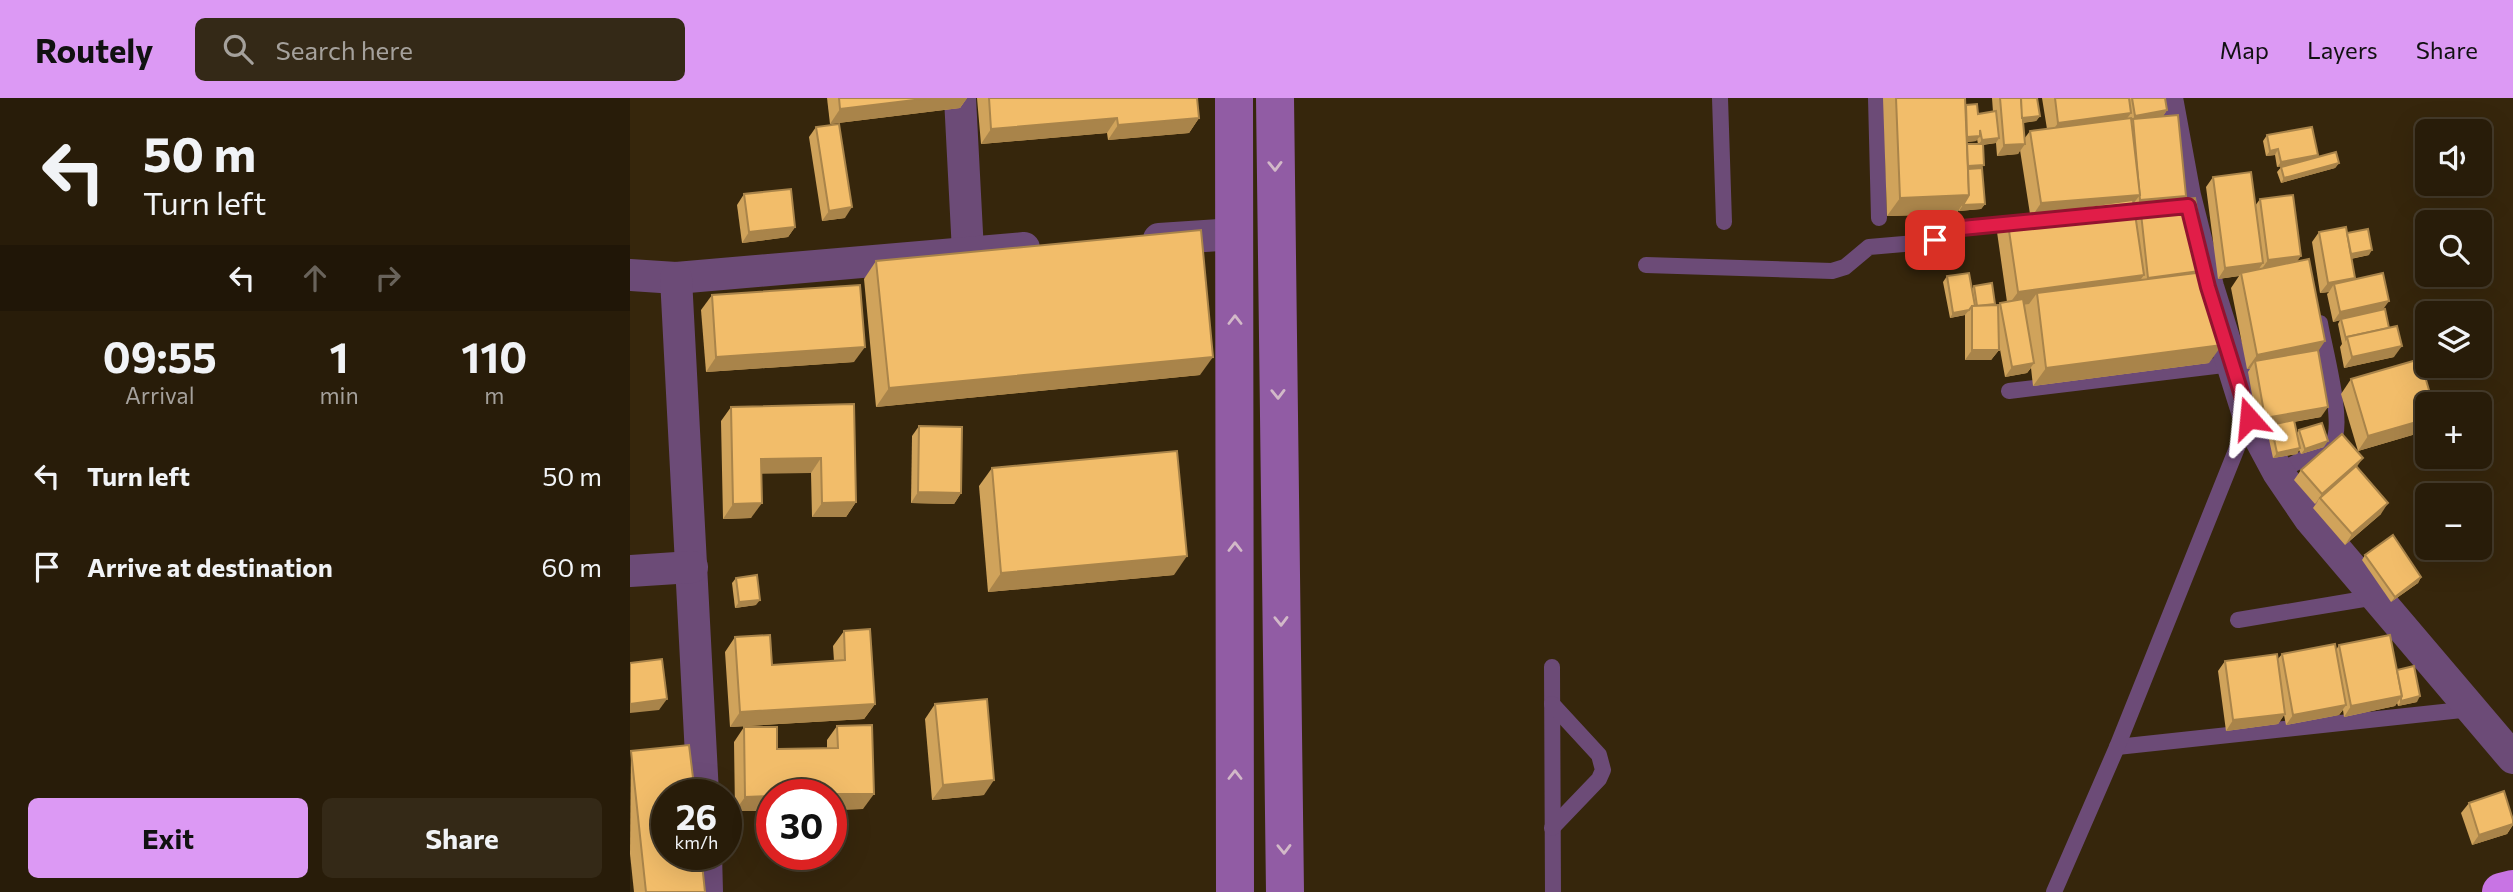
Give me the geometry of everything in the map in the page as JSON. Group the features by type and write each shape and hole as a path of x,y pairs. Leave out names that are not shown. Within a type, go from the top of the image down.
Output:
{"highway":[{"path":"2501,892 2513,889"}],"main road":[{"path":"1234,98 1235,892"},
{"path":"1275,98 1284,892"}],"street":[{"path":"960,98 968,252"},
{"path":"2166,115 2181,207 2202,288 2232,364 2249,418 2278,472 2310,519 2513,758"},
{"path":"1128,241 1235,234"},
{"path":"630,275 676,278 1048,247"},
{"path":"676,278 702,779"},
{"path":"630,571 692,567"},
{"path":"706,870 707,892"}],"lane":[{"path":"1720,98 1724,222"},
{"path":"1876,98 1879,218"},
{"path":"1646,265 1832,271 1845,267 1869,247 1927,242 1962,228 2042,220"},
{"path":"2278,472 2332,444 2337,438 2337,420 2317,305"},
{"path":"2009,391 2232,364"},
{"path":"2054,892 2117,747 2249,418"},
{"path":"2238,620 2376,597"},
{"path":"1552,667 1553,892"},
{"path":"1552,704 1599,755 1603,770 1600,779 1552,828"},
{"path":"2117,747 2471,709"}],"building":[{"path":"839,98 931,98 840,109"},
{"path":"989,98 1197,98 1199,118 1118,125 1117,118 991,129"},
{"path":"1896,98 1965,98 1969,195 1900,198"},
{"path":"2000,98 2021,98 2025,144 2004,145"},
{"path":"2021,98 2037,98 2040,116 2022,118"},
{"path":"2055,98 2129,98 2131,113 2058,123"},
{"path":"2132,98 2165,98 2167,110 2135,116"},
{"path":"1977,104 1978,114 1996,111 1999,138 1982,140 1980,130 1980,136 1967,137 1966,105"},
{"path":"2178,115 2186,196 2140,200 2133,119"},
{"path":"2131,118 2140,195 2041,203 2030,131"},
{"path":"839,124 852,207 829,211 816,127"},
{"path":"2312,127 2318,155 2281,162 2278,149 2270,151 2267,135"},
{"path":"1967,144 1983,144 1984,165 1968,166"},
{"path":"2336,152 2339,163 2284,178 2281,167"},
{"path":"1982,168 1985,204 1963,205 1969,195 1968,169"},
{"path":"2251,172 2263,263 2225,268 2213,177"},
{"path":"791,189 795,227 749,232 744,194"},
{"path":"2293,195 2301,256 2268,260 2260,199"},
{"path":"2195,198 2207,270 2148,278 2140,204"},
{"path":"2133,200 2144,275 2018,292 2007,217"},
{"path":"2346,227 2355,278 2328,283 2319,232"},
{"path":"2368,229 2372,250 2351,254 2347,233"},
{"path":"1201,230 1213,357 889,388 876,261"},
{"path":"2309,259 2325,341 2257,355 2241,273"},
{"path":"2212,271 2222,345 2046,368 2037,293"},
{"path":"1969,273 1975,306 1953,313 1947,276"},
{"path":"2383,273 2389,301 2340,312 2334,284"},
{"path":"1992,283 1995,304 1977,306 1974,286"},
{"path":"860,285 865,347 716,357 712,295"},
{"path":"2023,299 2034,363 2012,367 2000,303"},
{"path":"1998,305 1999,350 1972,350 1972,306"},
{"path":"2385,309 2389,328 2346,339 2341,319"},
{"path":"2397,326 2402,346 2352,357 2347,337"},
{"path":"2318,350 2328,407 2265,418 2255,361"},
{"path":"2415,360 2415,378 2425,378 2430,392 2415,392 2415,422 2368,436 2351,379"},
{"path":"854,404 856,502 822,503 821,458 761,459 762,503 733,504 731,407"},
{"path":"2294,420 2300,448 2277,453 2271,425"},
{"path":"2322,423 2328,441 2305,449 2299,430"},
{"path":"919,426 962,427 961,493 918,492"},
{"path":"2342,434 2363,458 2322,494 2301,470"},
{"path":"1177,451 1187,556 1001,573 992,468"},
{"path":"2356,466 2388,503 2352,534 2320,498"},
{"path":"2393,535 2421,577 2395,597 2365,555"},
{"path":"757,575 760,600 739,602 736,578"},
{"path":"870,629 875,704 740,712 735,637 770,635 772,665 845,660 844,631"},
{"path":"2390,635 2402,696 2351,706 2339,645"},
{"path":"2335,644 2346,705 2293,715 2282,654"},
{"path":"2277,654 2285,714 2233,720 2225,661"},
{"path":"662,659 667,699 630,704 630,663"},
{"path":"2414,666 2420,696 2401,701 2397,670"},
{"path":"987,699 994,780 943,785 935,704"},
{"path":"872,725 874,794 847,794 847,779 756,779 756,797 745,797 744,727 777,727 777,749 838,748 837,726"},
{"path":"689,745 693,779 651,779 651,870 703,870 705,892 646,892 631,751"},
{"path":"2504,791 2513,824 2479,835 2469,803"}],"route":[{"path":"1935,240 1962,228 2188,206 2208,287 2249,418"}]}
